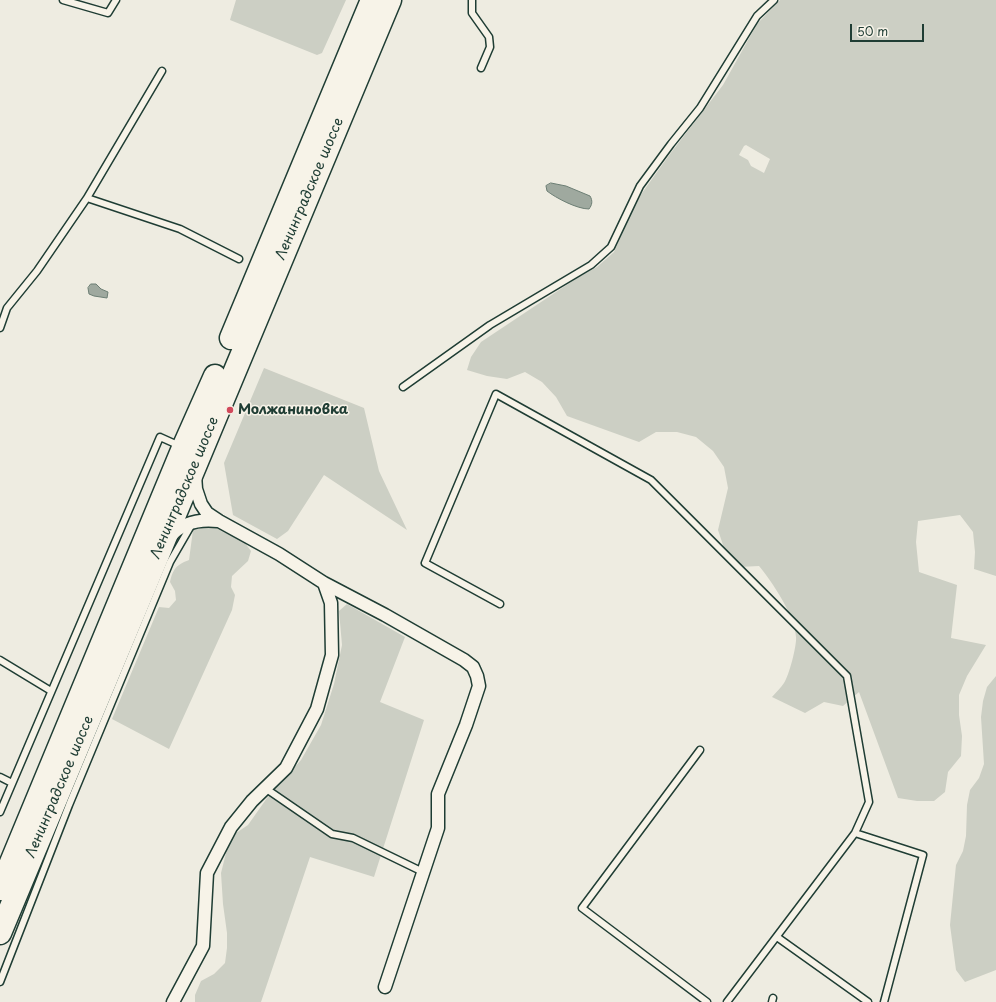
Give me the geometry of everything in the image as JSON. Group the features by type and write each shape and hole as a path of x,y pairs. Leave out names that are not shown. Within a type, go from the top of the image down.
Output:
{"highway":[{"name":"Ленинградское шоссе","path":"0,933 157,555 190,454 205,400 372,0"},
{"name":"Ленинградское шоссе","path":"0,889 390,0"}],"street":[{"path":"190,454 195,476 197,495 207,513 220,522 279,554 324,583 385,615 464,660 473,668 477,676 479,686 466,725 438,794 438,828 385,987"},
{"path":"157,555 173,534 180,528 193,522 208,520 220,522"},
{"path":"174,1002 203,946 207,873 231,827 252,801 286,768 317,709 332,656 331,603 324,583"}],"lane":[{"path":"63,0 108,13 116,0"},
{"path":"472,0 472,13 489,36 490,47 481,68"},
{"path":"403,387 490,325 590,265 611,247 640,186 700,108 757,16 774,0"},
{"path":"0,328 7,308 37,270 87,198 162,72"},
{"path":"87,198 180,230 239,258"},
{"path":"500,604 425,563 496,394 651,480 848,676 869,802 855,833 727,1002"},
{"path":"0,812 160,437 190,454"},
{"path":"0,982 66,813 170,562 193,522"},
{"path":"0,660 51,691"},
{"path":"700,750 582,908 706,1002"},
{"path":"0,777 12,783"},
{"path":"265,788 332,834 353,838 423,872"},
{"path":"855,833 923,854 884,1002"},
{"path":"777,937 868,1002"}],"shaded area":[{"path":"236,0 346,0 322,53 317,55 230,20"},
{"path":"780,0 996,0 996,576 974,569 975,552 973,532 960,515 918,521 916,542 919,572 957,585 951,638 986,645 967,676 959,695 959,715 962,736 961,756 948,772 945,792 934,801 917,801 898,798 859,692 843,706 824,702 805,713 772,697 783,685 788,674 795,647 795,629 788,610 771,581 759,566 739,567 725,551 718,530 728,488 724,467 713,451 696,437 677,432 656,432 639,442 567,416 556,397 542,382 525,372 507,379 487,376 467,370 471,357 481,342 577,278 597,267 614,252 637,200 723,85 757,24","holes":["746,145 770,159 764,173 751,166 748,160 739,155"]},
{"path":"551,183 566,186 590,196 592,201 589,209 584,209 573,205 551,194 547,191 546,186"},
{"path":"91,284 96,284 101,289 108,292 107,298 89,294 88,288"},
{"path":"264,368 364,408 379,471 407,530 324,475 288,531 277,539 233,515 224,463"},
{"path":"213,526 223,532 242,539 251,551 248,561 232,576 231,587 235,595 232,610 169,749 112,719 159,607 169,608 176,600 175,591 170,582 172,574 176,568 189,560 193,530"},
{"path":"347,604 405,637 380,702 424,720 374,877 310,857 261,1002 195,1002 195,995 201,981 214,974 225,963 227,933 221,873 228,845 236,833 248,825 267,798 301,760 321,725 334,684 342,645 339,611"},
{"path":"996,676 996,970 965,982 956,970 950,925 956,865 963,851 966,836 967,805 970,790 979,778 984,764 981,717 983,701 987,687"}],"place":[{"name":"Молжаниновка","path":"230,410"}]}
